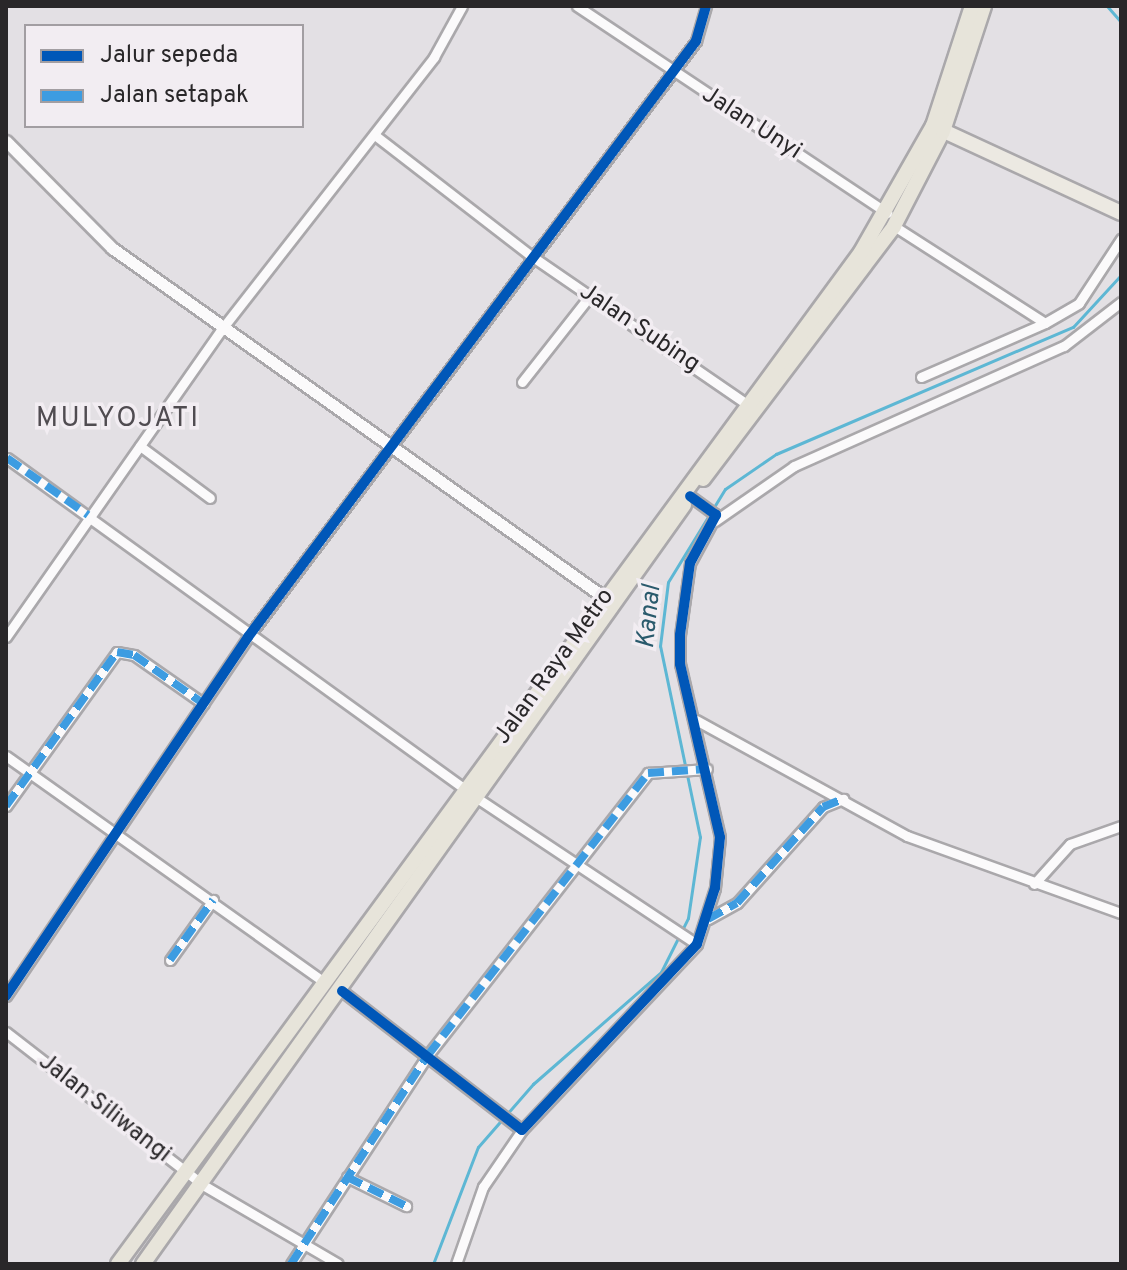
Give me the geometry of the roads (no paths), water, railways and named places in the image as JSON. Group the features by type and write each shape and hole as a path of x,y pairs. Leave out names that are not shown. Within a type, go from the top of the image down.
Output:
{"highway":[{"path":"938,129 972,6"},
{"path":"143,1264 480,800 611,602 693,498 890,220 938,129 984,6"},
{"name":"Jalan Raya Metro","path":"118,1264 467,789 611,602 747,404 890,220"}],"main road":[{"path":"938,129 1121,213"}],"street":[{"path":"6,637 88,515 221,330 376,136 462,6"},
{"name":"Jalan Unyi","path":"577,6 1045,323"},
{"path":"6,996 248,637 392,453 530,255 696,41 706,6"},
{"name":"Jalan Subing","path":"376,136 530,255 747,404"},
{"path":"6,141 112,248 392,453 611,602"},
{"path":"921,377 1045,323 1079,303 1121,239"},
{"path":"522,382 589,297"},
{"path":"708,919 720,837 703,769 696,720 680,664 682,608 690,563 714,517 794,466 1064,346 1121,302"},
{"path":"140,446 210,498"},
{"path":"7,458 88,515 248,637 480,800 692,942"},
{"path":"693,498 714,517"},
{"path":"6,806 27,770 117,652 134,655 204,704"},
{"path":"696,720 931,847 1121,913"},
{"path":"6,756 118,830 324,982"},
{"path":"291,1264 428,1055 648,773 703,769"},
{"path":"456,1264 483,1187 519,1128 692,942 708,919 737,903 823,807 843,799"},
{"path":"1034,884 1070,844 1121,826"},
{"path":"170,960 213,900"},
{"path":"342,991 519,1128"},
{"name":"Jalan Siliwangi","path":"6,1032 203,1185 338,1264"},
{"path":"347,1177 406,1206"}],"waterway":[{"name":"Kanal","path":"1107,6 1121,22"},
{"name":"Kanal","path":"433,1264 478,1147 533,1084 661,972 688,918 700,837 660,646 668,582 725,489 776,454 1073,327 1121,275"}],"district":[{"name":"MULYOJATI","path":"118,419"}]}
